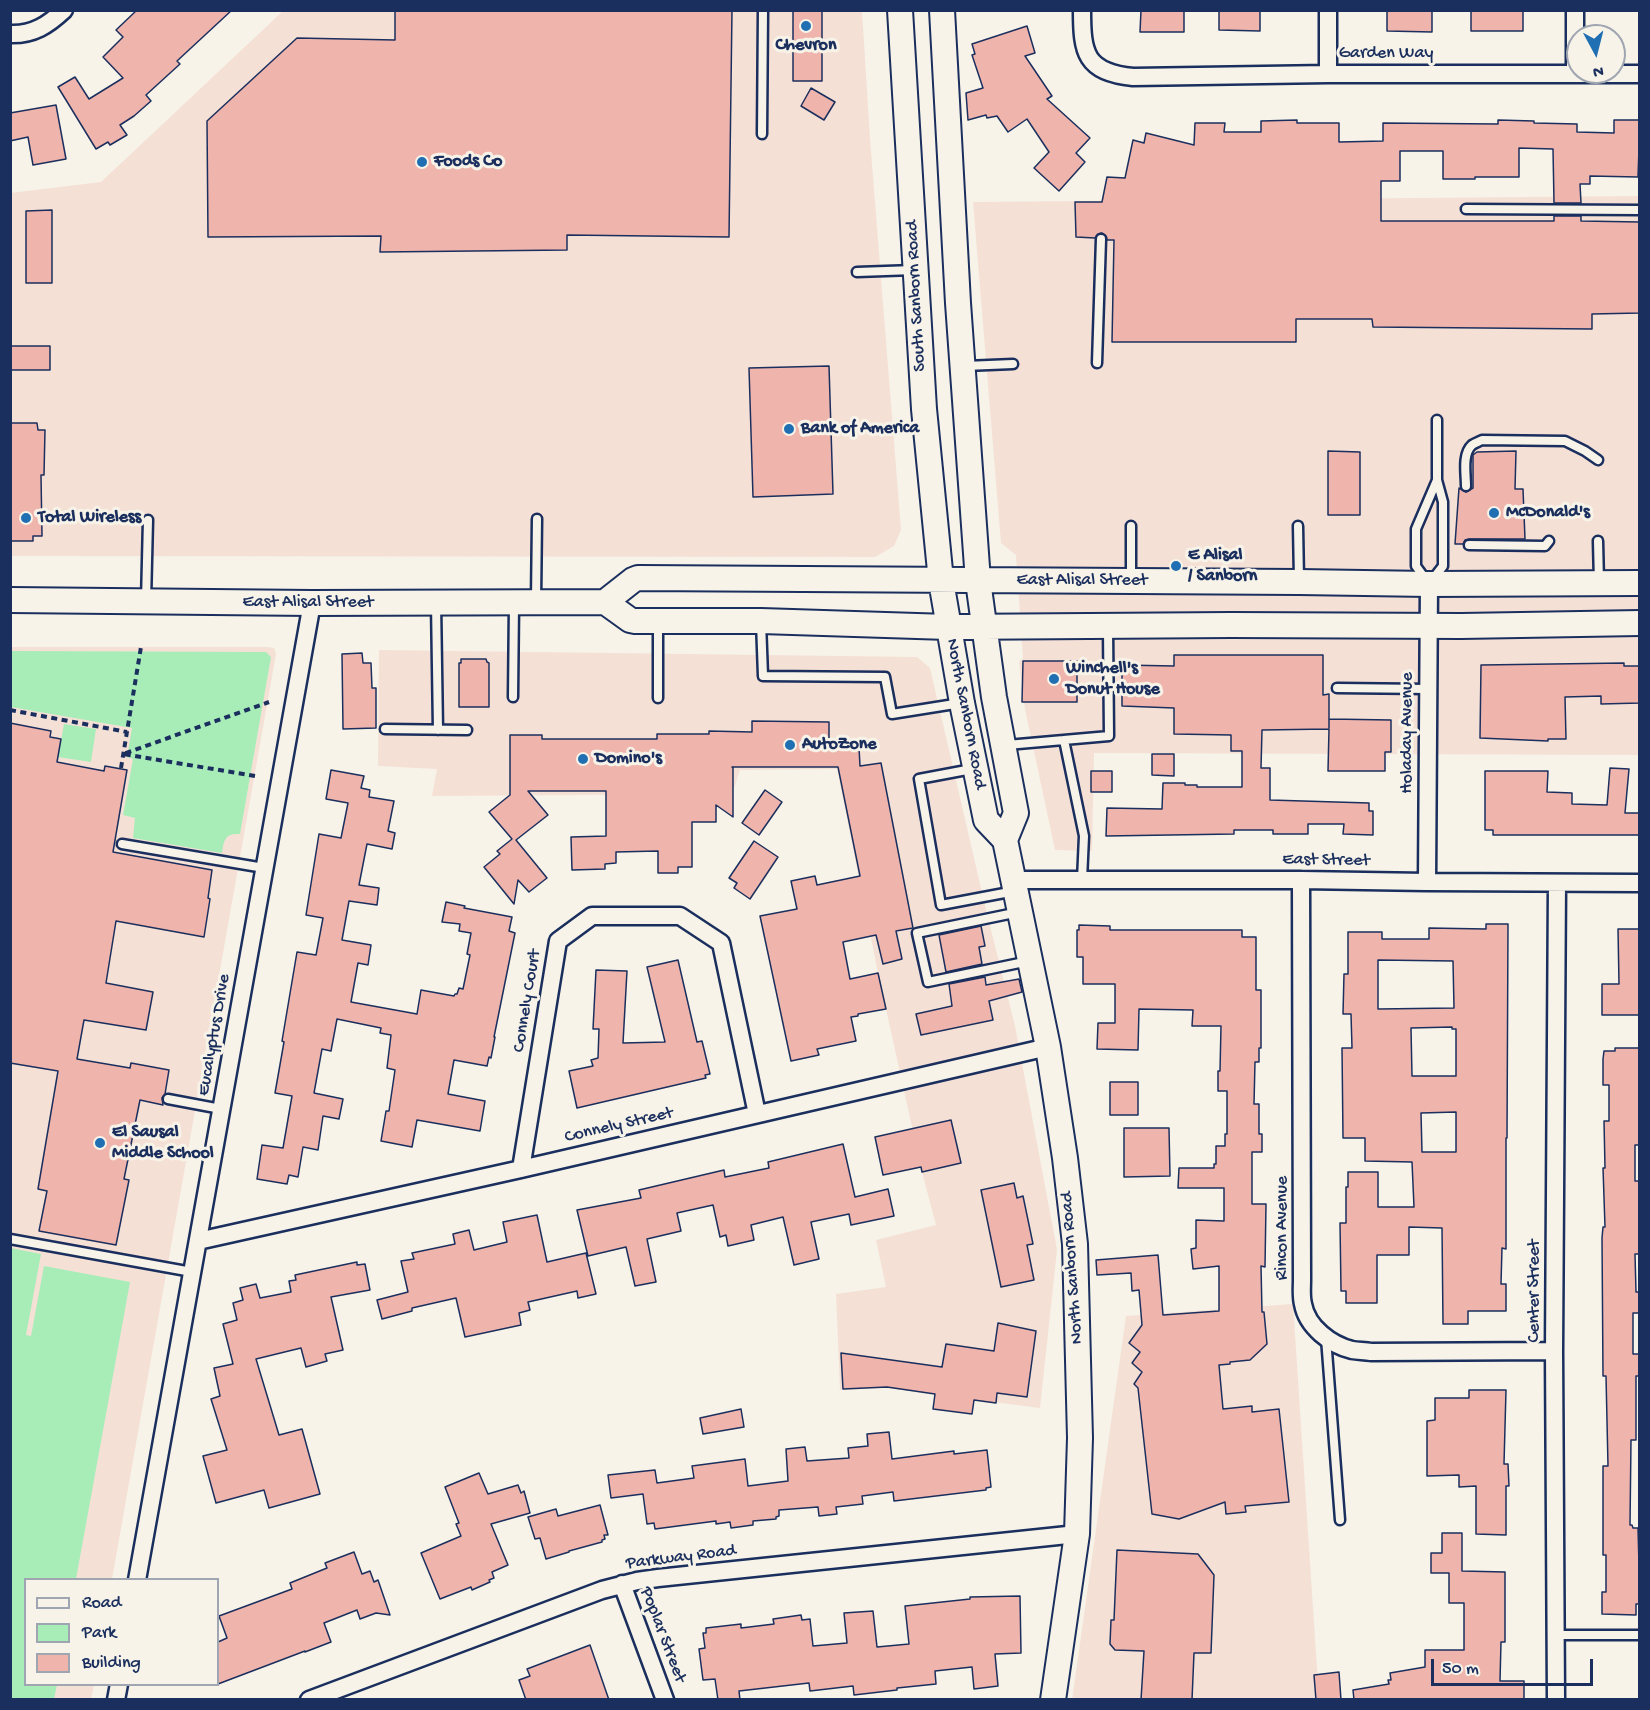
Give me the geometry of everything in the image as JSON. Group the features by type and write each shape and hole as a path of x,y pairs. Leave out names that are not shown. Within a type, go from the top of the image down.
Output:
{"main road":[{"name":"South Sanborn Road","path":"900,10 924,410 941,581"},
{"path":"942,10 962,366 978,581"},
{"name":"East Alisal Street","path":"10,600 312,603 605,602 638,578 1429,584 1640,583"},
{"name":"North Sanborn Road","path":"941,581 962,703 986,820 1005,840"},
{"name":"North Sanborn Road","path":"978,581 994,697 1016,813 1005,840 1048,1047 1075,1244 1080,1438 1077,1534 1053,1700"},
{"path":"605,602 630,620 635,621 762,621 948,627 1640,623"}],"street":[{"path":"10,34 23,34 42,28 64,10"},
{"name":"Garden Way","path":"1082,10 1084,50 1091,60 1099,68 1109,73 1133,77 1566,74"},
{"path":"1328,10 1328,74"},
{"name":"Holaday Avenue","path":"1427,882 1429,584"},
{"name":"Eucalyptus Drive","path":"137,1578 312,603"},
{"name":"East Street","path":"1015,894 1082,880 1640,883"},
{"name":"Rincon Avenue","path":"1302,880 1303,1304 1308,1317 1326,1338 1346,1348 1371,1352 1554,1350"},
{"name":"Center Street","path":"1556,1700 1554,1350 1557,883"},
{"name":"Connely Court","path":"521,1169 558,941 592,916 680,916 722,943 757,1114"},
{"name":"Connely Street","path":"198,1241 1048,1047"},
{"name":"Parkway Road","path":"309,1700 343,1693 567,1602 622,1584 667,1577 1077,1534"},
{"name":"Poplar Street","path":"622,1584 665,1700"}],"lane":[{"path":"762,134 763,10"},
{"path":"1466,209 1640,210"},
{"path":"1097,363 1101,239"},
{"path":"857,272 916,270"},
{"path":"962,366 1013,364"},
{"path":"1437,420 1437,480 1443,502 1443,566 1429,584 1416,566 1416,529 1437,480"},
{"path":"1466,486 1467,454 1471,445 1482,440 1565,441 1598,459"},
{"path":"513,697 537,519"},
{"path":"146,601 148,520"},
{"path":"1131,525 1131,582"},
{"path":"1298,526 1299,582"},
{"path":"1599,541 1599,583"},
{"path":"1469,545 1545,546 1549,542"},
{"path":"436,603 438,730"},
{"path":"658,621 658,698"},
{"path":"762,621 763,676 885,676 892,714 962,703"},
{"path":"1003,746 1109,736 1108,626"},
{"path":"1336,688 1428,689"},
{"path":"385,729 467,730"},
{"path":"1064,740 1084,836 1082,880"},
{"path":"976,769 919,779 941,905 1015,894"},
{"path":"122,844 264,868"},
{"path":"1015,894 917,933 928,982 1029,961"},
{"path":"168,1099 221,1109"},
{"path":"10,1239 192,1272"},
{"path":"1326,1338 1340,1520"},
{"path":"1555,1635 1640,1635"}],"path":[{"path":"121,768 141,647"},
{"path":"123,754 269,702"},
{"path":"10,710 127,732"},
{"path":"123,754 255,776"}],"shaded area":[{"path":"283,11 862,11 901,530 894,546 875,557 11,556 10,193 101,182"},
{"path":"1639,196 1639,755 1094,753 1092,851 1055,850 1025,709 1019,662 1023,658 1016,555 1001,543 973,202"},
{"name":"El Sausal Middle School","path":"11,647 274,648 276,654 112,1578 24,1578 24,1686 94,1686 91,1699 11,1700"},
{"path":"379,650 917,657 930,668 1015,1026 1057,1250 1040,1408 885,1388 840,1390 836,1294 886,1287 876,1240 936,1225 878,973 837,769 740,770 732,794 432,796 437,769 378,766"},
{"path":"1293,1304 1319,1699 1072,1700 1126,1316"}],"green space":[{"path":"11,651 266,652 271,657 240,834 226,838 222,853 133,838 135,818 123,815 133,759 127,757 132,728 11,707"},
{"path":"64,724 96,729 91,762 58,757"},
{"path":"11,1248 41,1254 26,1335 31,1336 44,1266 130,1282 76,1578 24,1578 24,1686 57,1686 54,1699 11,1699"}],"building":[{"path":"137,10 232,10 177,61 180,64 146,95 151,101 120,125 127,135 110,145 108,142 96,149 58,87 75,77 89,99 123,78 103,57 123,37 116,30"},
{"path":"395,10 732,10 729,237 567,235 567,250 380,252 381,236 208,237 207,121 297,38 395,40"},
{"path":"793,10 822,10 822,81 793,81"},
{"path":"1141,10 1184,10 1184,32 1140,32"},
{"path":"1219,10 1260,10 1260,31 1219,30"},
{"path":"1387,10 1432,10 1432,32 1387,31"},
{"path":"1471,10 1523,10 1523,31 1471,31"},
{"path":"1027,26 1035,53 1025,56 1052,96 1047,99 1090,138 1076,153 1085,162 1059,191 1034,168 1049,152 1027,119 1008,132 997,116 987,118 986,115 968,120 966,93 983,88 972,55 975,54 972,44"},
{"path":"811,88 835,102 824,120 801,106"},
{"path":"56,105 66,159 33,165 28,137 10,141 10,113"},
{"path":"1297,120 1297,123 1339,123 1339,142 1383,141 1383,123 1498,124 1498,120 1534,121 1534,123 1577,124 1577,132 1614,133 1614,120 1640,120 1638,177 1590,176 1590,184 1580,184 1581,203 1554,203 1553,149 1519,148 1519,177 1475,177 1475,179 1443,179 1443,151 1400,151 1400,181 1381,181 1381,221 1554,221 1554,216 1581,216 1581,221 1640,222 1640,313 1592,314 1592,329 1373,327 1372,319 1296,319 1296,342 1112,342 1114,240 1107,240 1102,233 1095,238 1076,237 1075,202 1102,202 1107,177 1125,178 1133,140 1144,143 1146,133 1194,145 1195,123 1225,123 1224,132 1261,132 1261,121"},
{"path":"52,210 52,283 26,283 26,211"},
{"path":"10,346 50,346 50,370 10,370"},
{"path":"829,366 833,494 753,497 749,368"},
{"path":"10,423 37,423 38,430 45,430 44,475 41,475 42,536 33,536 33,541 10,541"},
{"path":"1328,451 1360,452 1360,515 1328,515"},
{"path":"1516,451 1515,489 1523,489 1525,539 1469,539 1463,544 1455,544 1459,488 1466,492 1473,488 1473,455 1477,452"},
{"path":"362,653 363,663 371,663 372,688 376,688 376,728 343,729 342,654"},
{"path":"1174,655 1323,655 1323,695 1329,694 1329,719 1391,720 1391,752 1385,752 1385,771 1328,771 1329,729 1262,730 1261,768 1270,768 1270,800 1369,803 1369,811 1373,811 1373,835 1343,834 1344,824 1308,824 1308,834 1273,834 1273,830 1234,830 1234,834 1106,836 1107,808 1162,809 1163,783 1185,783 1185,785 1197,785 1197,787 1242,787 1242,751 1231,751 1231,735 1174,734 1174,708 1122,706 1122,665 1174,666"},
{"path":"461,659 486,659 489,663 489,707 459,707 459,663"},
{"path":"1023,661 1077,661 1077,702 1022,702"},
{"path":"1624,663 1624,666 1640,666 1640,703 1601,704 1601,696 1565,697 1566,739 1548,739 1548,741 1480,738 1481,665"},
{"path":"752,721 829,722 829,747 859,747 860,766 881,763 913,928 896,931 902,959 883,964 876,935 843,942 850,979 878,973 886,1009 851,1017 856,1041 817,1049 819,1055 791,1061 760,916 797,909 791,881 815,876 817,885 860,876 838,767 732,767 733,817 716,805 716,822 692,822 692,867 678,867 678,873 658,873 658,851 616,852 616,863 605,864 605,869 572,870 571,837 606,836 606,791 528,791 548,815 516,840 547,878 529,892 518,880 514,904 484,867 500,854 497,851 512,839 489,812 510,795 510,735 542,735 542,739 657,739 657,734 709,734 709,731 752,732"},
{"path":"10,723 51,731 50,737 61,739 57,762 104,771 105,766 127,770 113,852 212,870 204,937 116,921 106,983 153,992 146,1030 84,1020 77,1059 130,1068 131,1063 169,1070 165,1094 162,1098 163,1105 140,1100 124,1179 129,1180 116,1245 39,1231 47,1191 38,1189 58,1071 10,1063"},
{"path":"1152,754 1174,754 1174,776 1152,775"},
{"path":"1610,768 1629,769 1625,813 1640,813 1640,835 1493,835 1493,830 1485,830 1485,771 1548,771 1547,792 1572,793 1572,804 1607,805"},
{"path":"331,770 364,776 361,788 370,790 369,797 394,801 388,831 395,833 392,849 367,844 359,885 379,888 377,905 349,901 342,940 371,945 368,965 358,963 351,1002 417,1014 421,990 454,996 459,988 463,989 470,955 467,954 471,933 459,931 460,924 442,922 446,902 465,906 464,908 512,917 509,931 515,933 491,1058 489,1057 487,1066 454,1060 448,1094 485,1101 480,1131 417,1120 412,1147 381,1141 386,1111 389,1111 395,1070 387,1068 391,1035 380,1033 381,1028 337,1019 331,1051 322,1049 314,1093 343,1099 339,1119 323,1116 318,1150 303,1147 298,1177 289,1175 287,1184 257,1179 262,1145 283,1148 292,1096 275,1093 297,952 316,955 323,918 306,915 319,834 341,838 348,803 326,799"},
{"path":"1091,771 1112,771 1112,792 1091,792"},
{"path":"765,790 782,802 759,835 742,823"},
{"path":"754,841 778,857 750,899 734,888 737,883 729,878"},
{"path":"1486,924 1508,924 1506,1249 1502,1248 1501,1284 1506,1284 1506,1311 1468,1311 1468,1324 1443,1324 1442,1228 1409,1227 1409,1255 1377,1255 1377,1303 1346,1303 1346,1291 1341,1291 1340,1223 1346,1223 1348,1172 1378,1172 1378,1207 1414,1207 1412,1162 1365,1161 1365,1138 1343,1138 1342,1048 1352,1048 1351,1014 1343,1014 1344,974 1348,974 1348,932 1382,932 1382,939 1429,939 1429,928 1486,929","holes":["1378,960 1453,961 1454,1008 1378,1009","1452,1027 1456,1029 1456,1076 1412,1076 1411,1028","1456,1112 1456,1152 1422,1152 1421,1113"]},
{"path":"1079,925 1110,926 1110,930 1242,930 1242,937 1256,937 1256,990 1261,990 1261,1048 1259,1048 1259,1062 1255,1062 1254,1104 1259,1104 1259,1134 1262,1134 1262,1152 1252,1152 1252,1204 1266,1204 1265,1267 1261,1266 1262,1312 1264,1312 1267,1344 1250,1360 1219,1365 1223,1409 1252,1406 1252,1412 1279,1409 1289,1502 1245,1506 1246,1512 1226,1514 1225,1502 1179,1519 1152,1514 1138,1388 1134,1384 1142,1372 1132,1363 1140,1352 1129,1343 1142,1325 1139,1290 1132,1291 1131,1273 1097,1275 1096,1260 1158,1255 1163,1315 1219,1311 1219,1266 1193,1269 1191,1249 1196,1248 1196,1220 1224,1221 1224,1188 1178,1188 1179,1168 1214,1168 1216,1146 1225,1146 1227,1091 1218,1091 1221,1026 1192,1026 1193,1010 1139,1009 1138,1050 1097,1049 1098,1023 1115,1023 1115,984 1083,984 1083,957 1077,957"},
{"path":"981,926 985,946 979,947 982,964 946,972 939,935"},
{"path":"1618,929 1640,929 1640,1015 1602,1015 1602,984 1619,984"},
{"path":"678,960 697,1042 702,1041 710,1074 705,1075 706,1078 577,1108 569,1071 593,1066 591,1060 598,1058 599,1029 593,1029 596,970 627,971 623,1043 665,1042 647,967"},
{"path":"985,977 986,985 1019,979 1022,992 989,1001 993,1020 921,1035 916,1014 952,1006 949,984"},
{"path":"1615,1048 1640,1048 1640,1145 1635,1145 1635,1181 1640,1181 1640,1254 1635,1254 1636,1292 1640,1292 1640,1313 1633,1313 1633,1354 1639,1354 1639,1376 1636,1376 1636,1440 1631,1440 1630,1525 1638,1528 1640,1604 1636,1604 1636,1615 1602,1614 1602,1592 1606,1592 1606,1555 1603,1555 1603,1466 1608,1466 1606,1376 1603,1376 1602,1238 1603,1227 1605,1227 1604,1121 1609,1121 1609,1085 1603,1085 1603,1059 1604,1051 1615,1051"},
{"path":"1110,1082 1138,1082 1138,1115 1110,1115"},
{"path":"951,1120 961,1163 922,1172 921,1167 883,1175 875,1137"},
{"path":"1124,1128 1169,1128 1170,1176 1124,1177"},
{"path":"843,1144 855,1197 888,1189 894,1216 851,1225 849,1214 811,1222 819,1259 794,1265 783,1217 751,1225 754,1240 728,1246 726,1235 720,1237 713,1205 677,1213 681,1231 647,1239 656,1282 635,1286 626,1247 588,1256 577,1210 641,1198 639,1190 724,1170 725,1177 769,1168 768,1162"},
{"path":"1014,1183 1017,1198 1023,1196 1033,1244 1027,1245 1034,1280 1001,1287 981,1190"},
{"path":"537,1215 547,1262 586,1253 596,1294 578,1298 577,1291 528,1302 530,1310 519,1313 521,1325 465,1337 456,1298 412,1308 412,1311 382,1319 377,1300 408,1292 401,1261 414,1259 412,1253 455,1244 453,1234 469,1230 474,1250 507,1242 503,1222"},
{"path":"357,1262 357,1265 365,1264 370,1290 331,1297 343,1350 325,1354 327,1361 306,1367 301,1348 256,1359 279,1435 302,1429 320,1494 269,1508 264,1490 216,1503 203,1456 227,1450 211,1399 220,1396 214,1368 233,1364 223,1324 237,1320 233,1303 243,1300 240,1288 256,1284 260,1298 291,1292 289,1281 296,1280 295,1275"},
{"path":"998,1323 1036,1331 1027,1397 997,1393 996,1403 974,1400 972,1414 933,1409 935,1394 887,1387 843,1389 841,1353 942,1367 946,1344 994,1351"},
{"path":"1469,1390 1506,1390 1504,1464 1508,1464 1509,1486 1506,1486 1506,1535 1476,1534 1476,1486 1459,1487 1459,1475 1427,1476 1427,1421 1435,1420 1435,1398 1469,1398"},
{"path":"741,1409 744,1427 703,1434 700,1418"},
{"path":"889,1432 892,1459 954,1451 954,1454 987,1450 991,1487 986,1490 894,1501 893,1492 862,1496 863,1504 836,1507 837,1514 819,1516 818,1507 779,1510 779,1516 776,1519 753,1521 753,1525 731,1528 730,1522 716,1524 716,1521 655,1529 654,1523 647,1524 643,1494 611,1498 608,1475 655,1470 657,1483 694,1478 692,1466 745,1459 748,1486 788,1481 786,1449 805,1447 807,1461 849,1458 848,1448 868,1446 867,1434"},
{"path":"479,1473 488,1494 518,1485 521,1493 524,1491 530,1513 491,1524 508,1565 492,1572 494,1578 489,1580 490,1582 440,1599 421,1553 461,1536 456,1524 459,1523 445,1487"},
{"path":"600,1505 608,1535 604,1535 605,1539 602,1542 546,1559 540,1538 535,1539 528,1517 556,1509 558,1516"},
{"path":"1442,1533 1462,1533 1462,1571 1505,1572 1505,1642 1501,1642 1500,1681 1524,1681 1524,1700 1354,1700 1353,1690 1389,1684 1390,1673 1425,1667 1425,1650 1464,1650 1464,1603 1449,1603 1449,1573 1431,1573 1431,1553 1442,1553"},
{"path":"1117,1550 1198,1554 1214,1575 1211,1653 1194,1653 1192,1700 1141,1700 1144,1651 1115,1650 1110,1644 1111,1620 1114,1620"},
{"path":"354,1552 362,1574 370,1571 374,1582 378,1580 390,1615 376,1613 360,1619 357,1610 324,1623 331,1642 219,1684 219,1642 227,1638 219,1616 292,1589 290,1583 327,1568 325,1563"},
{"path":"1020,1596 1021,1653 995,1654 998,1686 974,1689 972,1667 935,1671 936,1684 897,1688 897,1690 854,1695 853,1686 810,1691 809,1683 739,1691 740,1700 718,1700 715,1679 703,1680 699,1649 705,1648 703,1633 706,1633 706,1628 741,1624 741,1628 774,1624 773,1619 801,1615 802,1620 810,1619 813,1646 847,1643 844,1613 873,1611 877,1647 909,1644 905,1606 970,1599 970,1597"},
{"path":"590,1645 609,1700 526,1700 519,1680 530,1676 527,1669"},
{"path":"1339,1672 1341,1700 1316,1700 1314,1675"}],"place":[{"name":"Chevron","path":"806,26"},
{"name":"Foods Co","path":"422,162"},
{"name":"Bank of America","path":"789,429"},
{"name":"McDonald's","path":"1494,513"},
{"name":"Total Wireless","path":"26,518"},
{"name":"E Alisal / Sanborn","path":"1176,566"},
{"name":"Winchell's Donut House","path":"1054,679"},
{"name":"AutoZone","path":"790,745"},
{"name":"Domino's","path":"583,759"},
{"name":"El Sausal Middle School","path":"100,1143"}]}
